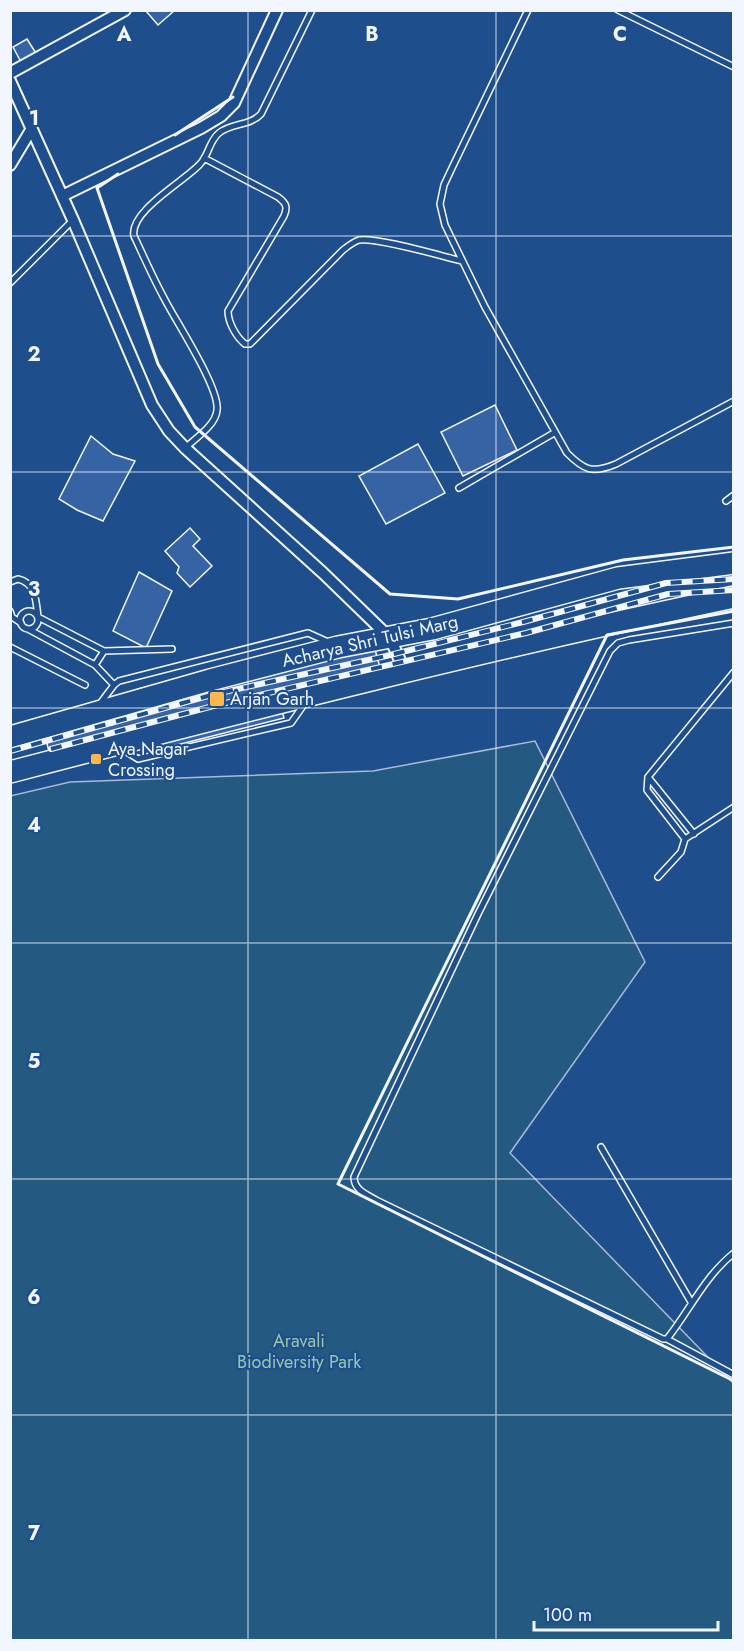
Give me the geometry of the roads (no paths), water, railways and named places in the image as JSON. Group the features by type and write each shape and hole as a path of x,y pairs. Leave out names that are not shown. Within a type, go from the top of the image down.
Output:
{"highway":[{"name":"Acharya Shri Tulsi Marg","path":"10,737 338,647 454,623 618,578 734,562"},
{"name":"Acharya Shri Tulsi Marg","path":"10,772 312,694 560,634 734,597"}],"street":[{"path":"10,73 124,10"},
{"path":"62,196 201,128 227,111 234,103 277,10"},
{"path":"11,83 73,220 152,405 169,431 390,638 405,672"},
{"path":"10,165 31,130"}],"lane":[{"path":"185,448 214,419 217,413 217,401 210,382 164,298 133,231 135,223 140,215 199,165 219,133 257,118 261,114 312,10"},
{"path":"528,10 456,158 441,195 440,204 445,225 485,308 554,433 567,453 578,464 589,469 605,469 734,401"},
{"path":"618,10 734,67"},
{"path":"204,158 278,197 286,207 284,216 228,310 229,319 239,339 245,344 250,344 343,250 356,242 365,240 390,244 462,261"},
{"path":"10,283 73,220"},
{"path":"459,488 554,433"},
{"path":"726,501 734,495"},
{"path":"10,582 18,579 30,584 34,594 38,617 36,626 28,629"},
{"path":"10,611 12,617 28,629 95,665 114,685"},
{"path":"21,623 21,618 26,612 32,611 38,617 104,651 172,649"},
{"path":"734,623 629,639 618,643 610,651 478,914 354,1177 354,1182 360,1191 376,1200 663,1340 668,1339 734,1375"},
{"path":"94,713 119,681 308,633 338,647"},
{"path":"10,647 85,685"},
{"path":"95,665 104,651"},
{"path":"685,839 647,790 648,777 734,672"},
{"path":"648,777 694,834"},
{"path":"657,877 681,852 685,839 734,807"},
{"path":"602,1147 691,1302"},
{"path":"668,1339 691,1302 712,1275 734,1253"}],"railway":[{"path":"10,751 215,694 386,656 666,583 734,579"},
{"path":"51,749 217,705 526,633 668,594 734,590"}],"place":[{"name":"Arjan Garh","path":"217,699"},
{"name":"Aya Nagar Crossing","path":"96,759"}],"park label":[{"name":"Aravali Biodiversity Park","path":"299,1351"}]}
